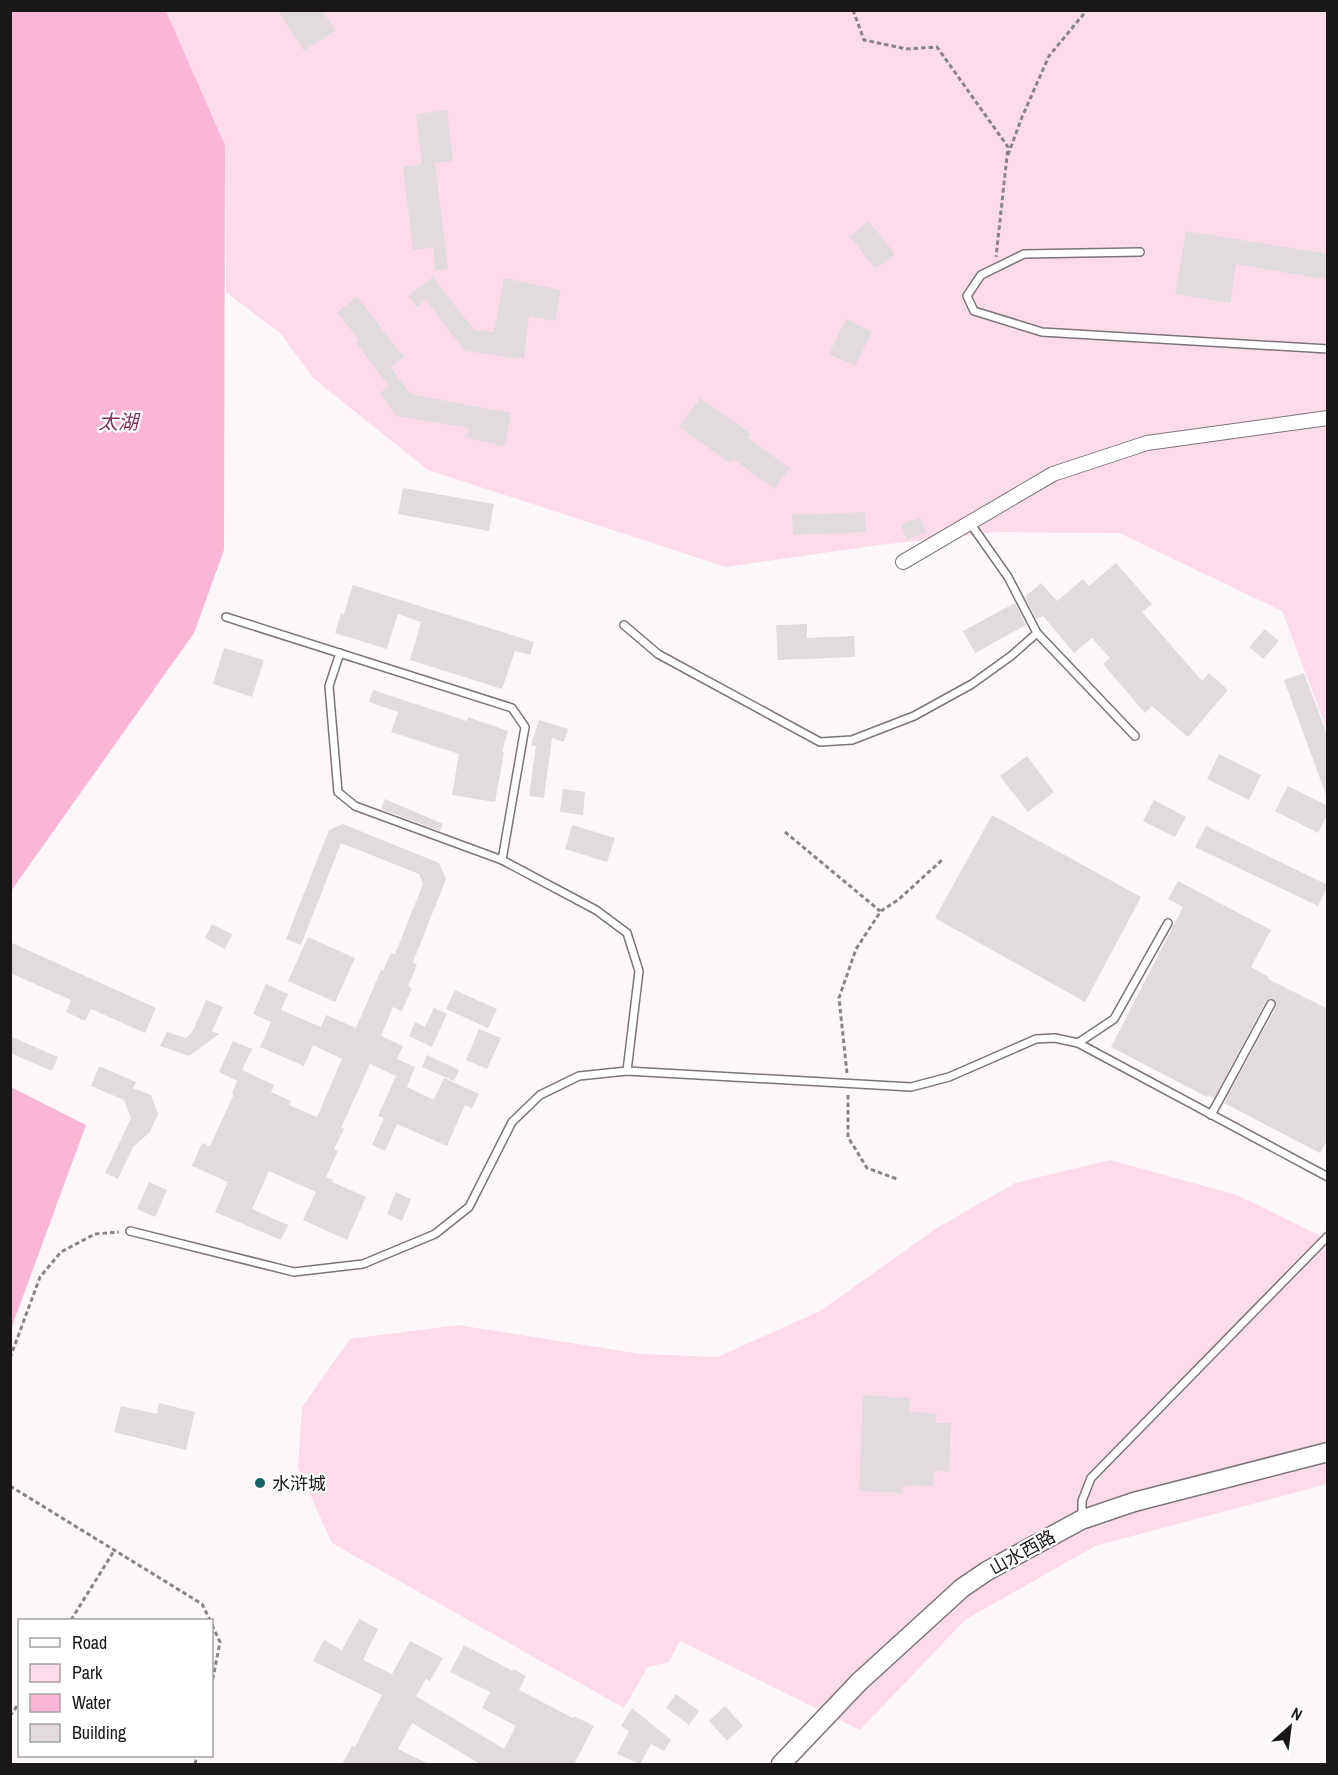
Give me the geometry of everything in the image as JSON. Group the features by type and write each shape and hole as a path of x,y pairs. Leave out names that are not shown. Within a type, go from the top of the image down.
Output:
{"street":[{"path":"903,562 1053,474 1147,443 1328,418"},
{"name":"山水西路","path":"781,1764 859,1682 962,1588 987,1571 1082,1520 1134,1502 1328,1452"}],"lane":[{"path":"1140,252 1024,254 981,275 967,296 974,311 1042,332 1328,349"},
{"path":"969,523 1008,577 1037,633 1135,736"},
{"path":"225,617 512,708 525,727 502,860"},
{"path":"624,625 658,654 820,742 852,740 914,716 972,684 1011,656 1037,633"},
{"path":"340,653 329,686 338,792 354,806 502,860 596,910 627,933 639,971 627,1071"},
{"path":"1078,1043 1114,1018 1168,923"},
{"path":"1211,1114 1271,1004"},
{"path":"130,1231 294,1272 363,1264 435,1234 469,1207 512,1122 540,1095 579,1076 627,1071 911,1087 950,1077 1036,1039 1055,1038 1078,1043 1328,1177"},
{"path":"1082,1520 1082,1501 1091,1478 1328,1236"}],"path":[{"path":"852,10 864,40 907,50 937,47 1008,147 995,268"},
{"path":"1006,160 1049,56 1087,10"},
{"path":"784,832 881,912"},
{"path":"897,1179 867,1168 848,1137 848,1083 839,998 856,949 881,912 898,900 942,860"},
{"path":"10,1358 40,1276 61,1252 95,1234 130,1231"},
{"path":"10,1486 202,1604 210,1619"},
{"path":"72,1619 114,1551"},
{"path":"213,1627 220,1642 213,1678"}],"green space":[{"path":"166,11 1327,11 1327,730 1282,611 1119,533 997,532 879,545 726,567 428,470 314,379 281,334 226,292 225,145"},
{"path":"1110,1160 1237,1195 1327,1239 1327,1484 1095,1546 965,1620 860,1730 680,1641 669,1662 648,1667 624,1708 332,1543 298,1468 302,1407 350,1339 458,1325 641,1354 717,1357 820,1311 937,1228 1015,1183"}],"water":[{"name":"太湖","path":"11,10 166,11 225,145 224,550 194,633 11,891"},
{"path":"11,1087 86,1125 11,1329"}],"building":[{"path":"277,10 322,10 335,30 304,51"},
{"path":"447,110 453,161 435,163 448,269 435,271 433,247 413,250 403,167 422,164 416,114"},
{"path":"869,221 895,254 876,269 850,237"},
{"path":"1186,231 1328,254 1328,280 1236,264 1230,303 1175,294"},
{"path":"433,277 474,330 494,332 504,278 561,290 555,321 529,316 524,359 465,351 426,300 417,307 408,296"},
{"path":"357,297 404,357 391,367 410,394 511,413 505,446 467,438 469,428 396,416 380,393 389,386 356,343 359,340 337,312"},
{"path":"846,319 872,332 855,366 829,354"},
{"path":"700,398 751,434 748,438 790,468 775,489 733,459 730,463 679,427"},
{"path":"403,488 494,504 489,531 398,514"},
{"path":"865,512 866,532 793,535 792,515"},
{"path":"920,517 926,532 907,540 901,525"},
{"path":"1116,563 1152,604 1142,612 1202,681 1209,673 1228,690 1188,737 1152,706 1145,713 1103,664 1110,658 1092,638 1074,653 1043,616 1036,619 1025,597 1041,583 1057,601 1083,579 1089,586"},
{"path":"353,585 534,642 530,655 515,651 502,689 410,660 421,622 398,614 387,649 335,633"},
{"path":"1015,603 1026,625 975,653 963,631"},
{"path":"807,624 807,638 854,636 855,657 778,660 776,625"},
{"path":"1265,629 1279,641 1263,659 1249,647"},
{"path":"224,648 264,660 252,697 213,684"},
{"path":"1304,673 1328,737 1328,795 1326,795 1284,680"},
{"path":"373,690 467,721 468,717 508,731 502,752 504,753 495,802 452,795 459,754 391,732 398,712 369,702"},
{"path":"539,720 568,729 564,742 552,738 544,798 529,796 536,746 531,745"},
{"path":"1219,754 1261,775 1249,800 1207,779"},
{"path":"1027,756 1054,792 1028,812 1000,776"},
{"path":"1288,786 1328,806 1328,813 1318,833 1275,811"},
{"path":"563,789 585,792 583,815 560,812"},
{"path":"385,799 443,824 440,831 381,809"},
{"path":"1154,800 1186,817 1175,837 1143,821"},
{"path":"992,815 1141,897 1085,1002 935,918"},
{"path":"343,824 439,863 446,879 413,962 417,965 408,986 412,988 402,1011 393,1007 381,1036 403,1046 397,1059 415,1067 407,1087 434,1100 444,1078 479,1094 472,1108 465,1105 447,1146 397,1124 385,1151 372,1145 384,1118 378,1116 396,1076 370,1064 341,1128 344,1129 334,1149 338,1151 326,1177 366,1197 347,1240 303,1220 316,1192 269,1171 252,1209 288,1225 281,1240 215,1212 228,1182 192,1166 202,1143 210,1146 234,1094 232,1094 237,1081 219,1072 233,1041 252,1049 242,1070 274,1085 271,1092 291,1101 289,1105 317,1117 342,1059 313,1045 304,1066 260,1047 271,1022 253,1014 266,984 288,994 281,1010 321,1027 326,1015 356,1028 381,970 383,971 391,953 395,954 423,884 419,874 341,843 301,945 286,939 329,830"},
{"path":"572,825 615,838 607,862 565,849"},
{"path":"1206,826 1328,885 1318,906 1195,847"},
{"path":"1178,881 1271,930 1251,967 1269,977 1268,979 1328,1009 1328,1139 1320,1153 1224,1103 1276,1007 1273,999 1266,1001 1214,1098 1208,1095 1207,1097 1111,1047 1183,907 1168,899"},
{"path":"212,924 232,934 225,949 205,938"},
{"path":"308,937 355,958 335,1002 288,981"},
{"path":"10,942 156,1008 145,1033 91,1009 85,1021 66,1012 71,1000 10,973"},
{"path":"455,990 497,1009 488,1028 446,1009"},
{"path":"206,1000 223,1007 212,1031 219,1034 189,1056 160,1046 167,1032 186,1038 193,1031"},
{"path":"434,1008 447,1014 432,1047 409,1036 415,1022 425,1027"},
{"path":"479,1029 501,1038 487,1069 466,1060"},
{"path":"10,1036 58,1057 52,1071 10,1053"},
{"path":"427,1055 459,1070 454,1081 422,1067"},
{"path":"99,1066 136,1082 133,1088 151,1095 158,1114 150,1132 133,1147 118,1179 105,1173 131,1118 124,1100 91,1086"},
{"path":"149,1182 167,1190 155,1217 137,1209"},
{"path":"396,1192 411,1199 402,1221 387,1214"},
{"path":"863,1395 910,1398 909,1412 937,1413 936,1423 951,1423 949,1472 934,1471 933,1486 903,1485 903,1493 859,1491"},
{"path":"159,1403 195,1412 186,1450 114,1432 121,1406 157,1414"},
{"path":"359,1619 378,1629 363,1660 392,1674 410,1641 443,1658 430,1681 426,1679 416,1696 504,1749 516,1726 482,1708 490,1692 450,1672 464,1645 526,1676 519,1690 573,1718 574,1716 594,1726 574,1764 480,1764 412,1723 398,1749 429,1764 342,1764 352,1746 355,1747 382,1695 313,1661 324,1640 342,1650"},
{"path":"676,1694 699,1711 689,1725 666,1708"},
{"path":"725,1706 743,1726 727,1741 709,1721"},
{"path":"632,1708 671,1740 664,1751 651,1744 640,1764 617,1754 629,1731 621,1726"}],"place":[{"name":"水浒城","path":"260,1483"}]}
